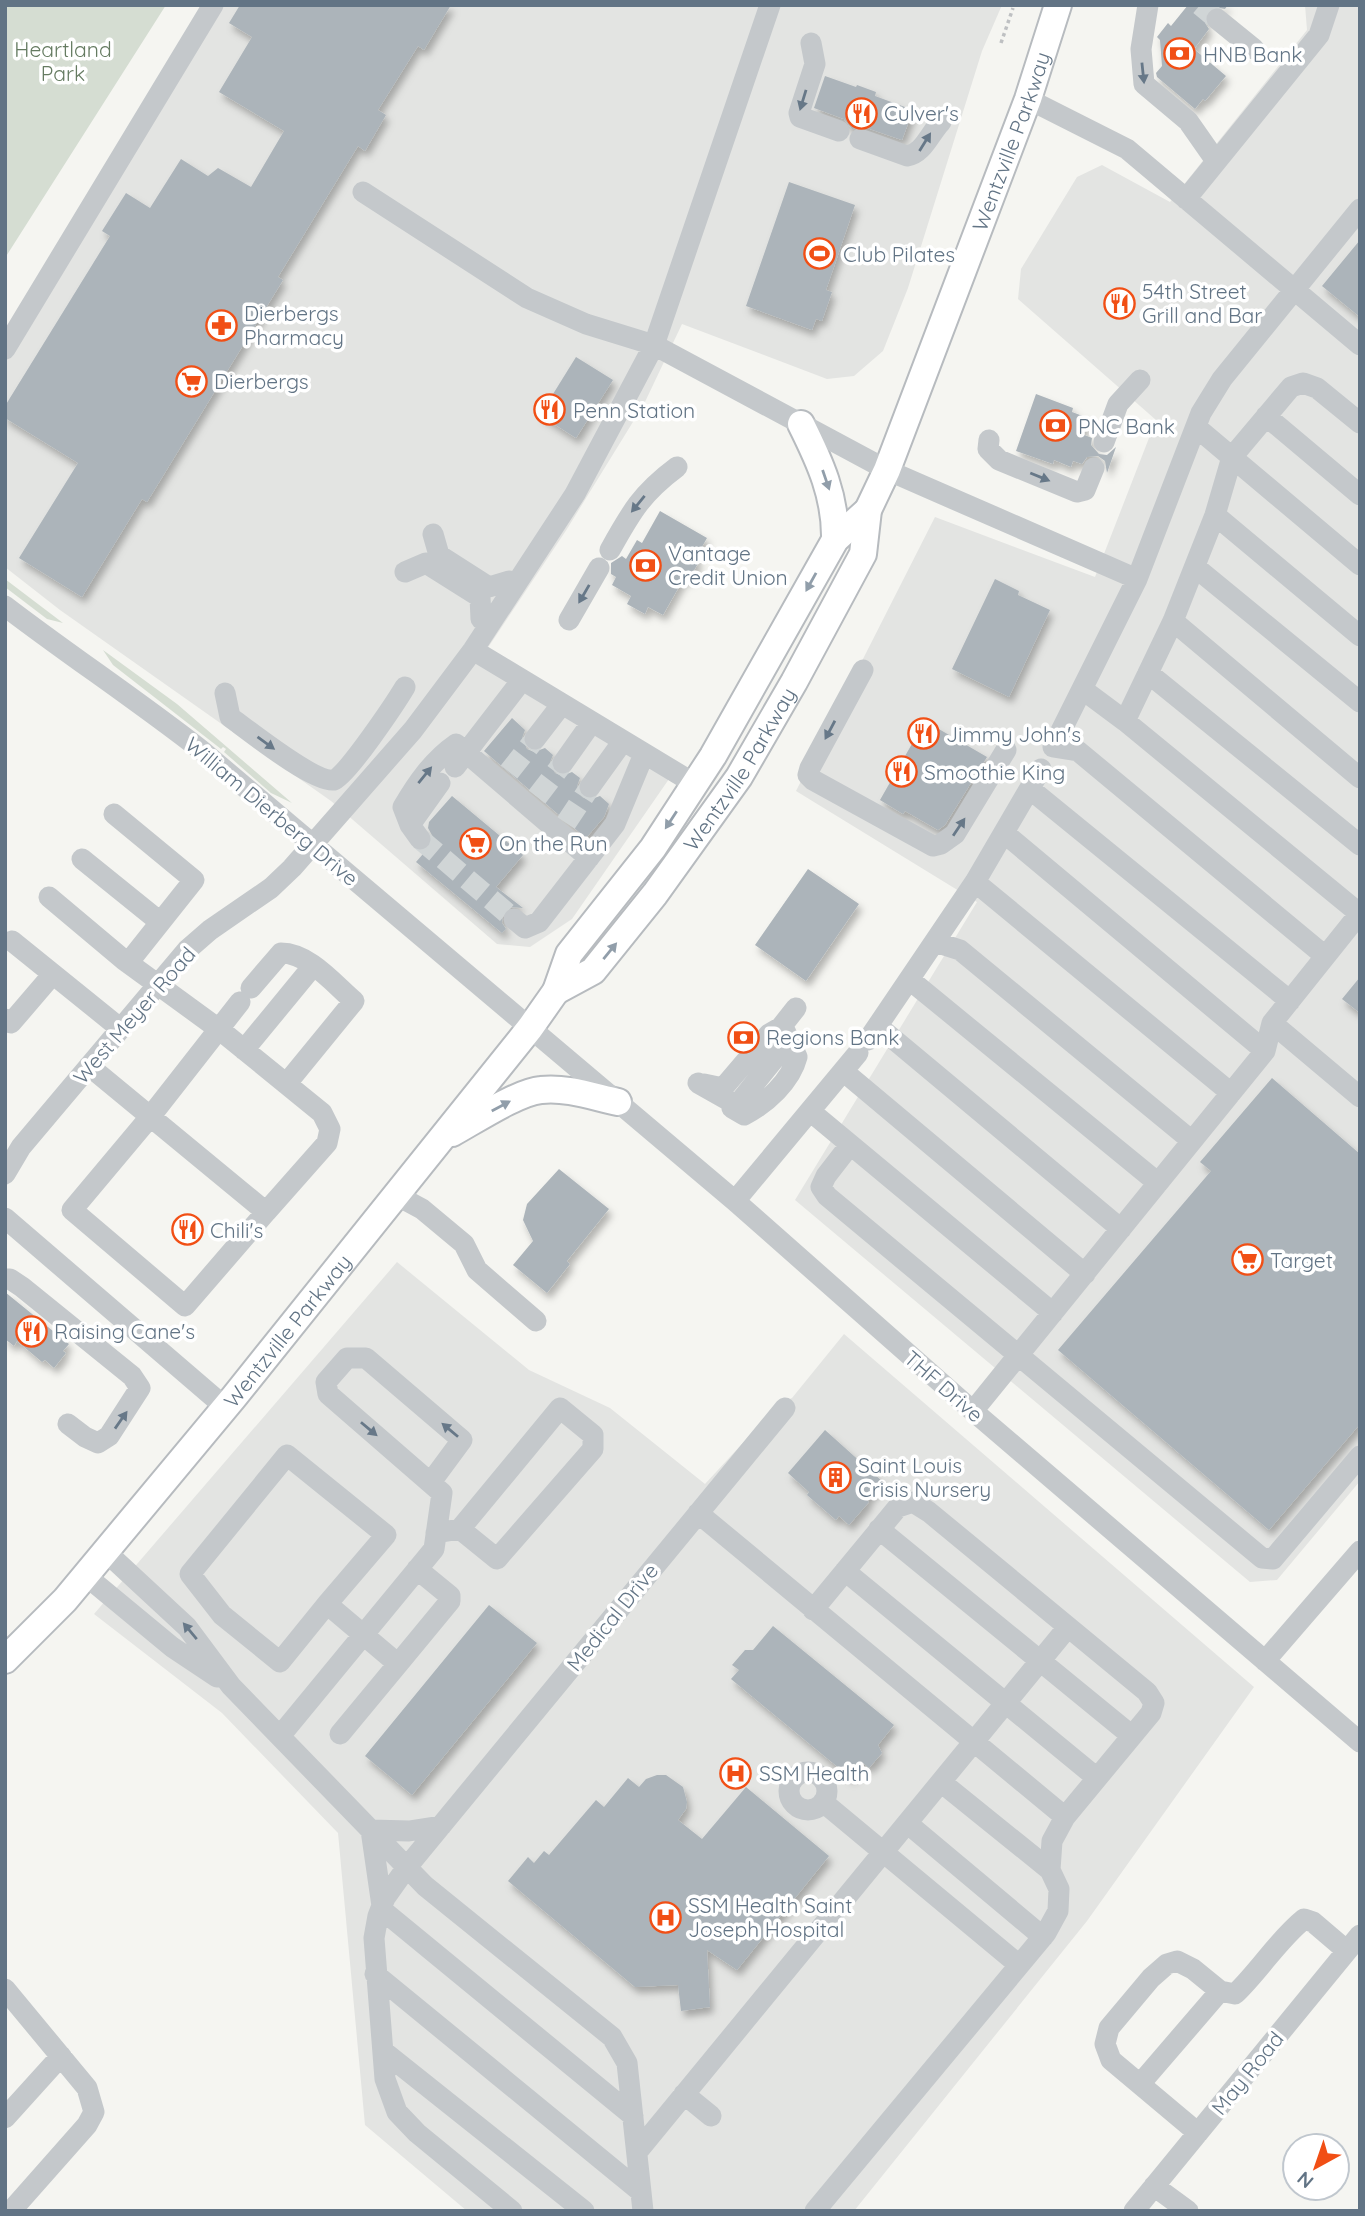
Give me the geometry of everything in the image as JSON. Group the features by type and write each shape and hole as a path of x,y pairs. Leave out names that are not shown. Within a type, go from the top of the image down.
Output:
{"main road":[{"name":"Wentzville Parkway","path":"556,991 593,971 655,894 739,777 863,554 868,510 887,470 1028,99 1058,5"},
{"path":"801,424 820,461 830,491 835,540"},
{"name":"Wentzville Parkway","path":"5,1660 65,1600 225,1407 530,1028 556,991 569,954 653,848 713,757 835,540 868,510"},
{"path":"441,1139 513,1100 540,1090 571,1092 618,1102"}],"street":[{"path":"5,349 214,5"},
{"name":"West Meyer Road","path":"5,1174 21,1147 187,950 271,888 313,846 413,730 473,650 575,494 653,345 770,5"},
{"path":"1149,5 1141,49 1144,84 1188,121 1216,161"},
{"path":"1186,199 1320,35 1328,5"},
{"path":"1217,19 1254,49"},
{"path":"811,43 815,64 800,117 839,131"},
{"path":"1028,99 1127,149 1360,345"},
{"path":"1188,121 1215,133 1236,136"},
{"path":"860,139 907,156 914,155 920,151 931,132 941,122"},
{"path":"363,192 527,298 586,324 653,345 887,470 1137,579"},
{"path":"1325,957 1079,751 1053,747 1137,579 1201,413 1222,379 1360,209"},
{"path":"1104,442 1118,404 1140,380"},
{"path":"1125,721 1173,621 1195,567 1215,515 1232,457 1291,387 1303,383 1318,388 1360,423"},
{"path":"1266,416 1360,495"},
{"path":"1196,427 1360,565"},
{"path":"989,440 988,449 999,460 1077,492 1084,490 1094,468"},
{"path":"569,620 635,506 677,467"},
{"path":"1215,515 1360,636"},
{"path":"433,534 439,555 489,587 509,581"},
{"path":"405,572 426,563 469,589 480,597 481,619"},
{"path":"1195,567 1360,702"},
{"name":"William Dierberg Drive","path":"5,606 71,657 163,720 530,1028"},
{"path":"1173,621 1360,778"},
{"path":"473,650 695,785"},
{"path":"863,670 810,768 808,775 813,780 933,845 941,845 955,834 1006,750"},
{"path":"1148,673 1360,845"},
{"path":"461,759 522,680"},
{"path":"225,693 230,717 275,750 322,779 336,780 343,775 365,743 375,735 405,687"},
{"path":"973,1411 1265,1051 1272,1023 1360,914 1125,721 1082,690"},
{"path":"535,739 562,704"},
{"path":"563,763 592,722"},
{"path":"590,787 623,741"},
{"path":"440,783 415,832 403,807 415,787 436,762 456,744 461,759 505,777 562,827 589,858"},
{"path":"514,919 525,928 539,922 615,824 644,754"},
{"path":"735,1201 868,1040 975,882 1041,769"},
{"path":"1030,789 1290,1001"},
{"path":"114,814 194,880 128,963"},
{"path":"1004,833 1265,1051"},
{"path":"82,859 160,922"},
{"path":"975,882 1231,1093"},
{"path":"49,897 128,963 220,1030 287,1083 322,1113 330,1129 327,1143 185,1306 72,1210 150,1117 220,1030 245,995 281,954 292,953 313,966 354,1001 287,1083"},
{"path":"12,941 121,1029"},
{"path":"935,942 960,950 1192,1141"},
{"path":"244,1050 313,966"},
{"path":"5,1018 10,1023 53,974"},
{"path":"910,980 1158,1183"},
{"path":"698,1083 722,1078 762,1030 781,1027 796,1008"},
{"path":"1272,1023 1360,1097"},
{"path":"698,1083 732,1108 746,1109 795,1049 781,1027"},
{"path":"698,1083 737,1105 788,1042 781,1027"},
{"name":"THF Drive","path":"530,1028 735,1201 973,1411 1360,1742"},
{"path":"868,1040 1121,1229"},
{"path":"89,1066 267,1212"},
{"path":"843,1071 1085,1273"},
{"path":"810,1111 1053,1313"},
{"path":"850,1145 826,1176 821,1187 827,1196 1262,1559 1273,1559 1360,1456"},
{"path":"396,1195 422,1209 464,1244 477,1270 536,1321"},
{"path":"5,1218 225,1407"},
{"path":"5,1279 22,1286 132,1376 140,1388 109,1436 98,1443 68,1424"},
{"path":"280,1736 434,1549 442,1493 328,1394 326,1382 347,1357 366,1358 462,1440 431,1482"},
{"path":"436,1533 460,1529 560,1408 593,1435 593,1449 497,1559 460,1529"},
{"name":"Medical Drive","path":"512,2211 416,2133 397,2112 385,2079 375,1974 374,1938 381,1908 407,1867 785,1408"},
{"path":"287,1455 386,1535 327,1604 280,1662 222,1615 190,1574 287,1455"},
{"path":"813,1609 898,1507 913,1502 929,1512 1147,1692 1154,1703 1151,1713 1065,1817 1052,1841 1050,1870"},
{"path":"698,1513 1065,1817"},
{"path":"879,1529 1132,1736"},
{"path":"105,1551 187,1627 231,1686 425,1886 612,2037 627,2063 642,2201"},
{"path":"1265,1661 1360,1551"},
{"path":"340,1734 450,1601 450,1597 417,1569"},
{"path":"845,1571 1097,1778"},
{"path":"85,1575 172,1647 231,1686"},
{"path":"327,1604 398,1664"},
{"path":"637,2151 1068,1627"},
{"path":"815,2211 1043,1937 1058,1911 1059,1889 1050,1870 941,1782"},
{"path":"823,1802 1019,1965"},
{"path":"907,1823 1043,1937"},
{"path":"371,1830 409,1831 441,1826"},
{"name":"Medical Drive","path":"371,1830 381,1908"},
{"path":"381,1908 633,2116"},
{"path":"1198,2133 1111,2060 1105,2044 1109,2028 1151,1978 1167,1964 1177,1961 1194,1969 1220,1991 1236,1994 1304,1919 1354,1943"},
{"name":"May Road","path":"1134,2211 1354,1943"},
{"path":"375,1974 642,2201"},
{"path":"5,1989 87,2088 94,2112 87,2125 11,2211"},
{"path":"1140,2084 1220,1991"},
{"path":"383,2051 584,2211"},
{"path":"5,2118 61,2056"},
{"path":"684,2094 711,2116"},
{"path":"1154,2186 1188,2211"}],"path":[{"path":"1002,43 1013,8"}],"shaded area":[{"path":"206,5 1002,5 982,51 908,288 883,351 854,376 827,379 682,324 644,404 567,529 479,661 669,779 572,919 530,947 497,944 331,801 60,610 5,567 5,359"},
{"path":"1305,5 1360,5 1360,1481 1277,1580 1250,1582 795,1200 977,902 796,791 935,517 1095,577 1156,420 1018,299 1021,269 1077,177 1102,165 1170,202 1307,30"},
{"name":"SSM Health","path":"397,1262 529,1370 610,1408 705,1484 775,1408 792,1398 844,1334 1254,1687 1087,1921 854,2211 467,2211 365,2125 338,1833 222,1713 94,1614"}],"green space":[{"name":"Heartland Park","path":"5,5 166,5 5,258"},
{"path":"5,579 63,623 47,619 5,587"},
{"path":"103,650 177,704 292,803 271,793 224,752 226,749 221,749 113,665"}],"building":[{"path":"240,5 451,5 424,50 418,46 378,110 386,115 365,151 358,146 278,277 283,280 147,502 142,499 82,597 19,558 78,463 5,418 5,406 110,236 102,231 126,193 150,208 181,159 208,176 218,168 251,187 284,131 219,92 252,37 229,23"},
{"name":"HNB Bank","path":"1188,5 1228,5 1225,9 1213,7 1206,11 1205,23 1209,29 1194,49 1226,76 1195,109 1157,77 1156,73 1162,66 1160,40 1157,37 1168,23 1171,26"},
{"name":"Culver's","path":"825,76 876,92 875,96 913,110 902,140 864,127 852,129 844,119 814,108"},
{"path":"789,182 855,205 826,290 832,292 822,321 816,319 812,330 746,306"},
{"path":"1360,240 1360,317 1322,286"},
{"path":"576,357 613,380 576,438 540,415"},
{"name":"PNC Bank","path":"1036,394 1073,408 1072,412 1088,418 1082,434 1092,438 1091,445 1099,454 1107,455 1116,447 1107,473 1105,461 1098,456 1087,457 1082,464 1073,461 1071,467 1054,460 1053,464 1016,451"},
{"name":"Vantage Credit Union","path":"660,511 707,538 695,559 699,562 688,580 684,578 663,615 648,607 645,614 627,604 631,596 612,585 616,577 611,574 611,563 622,556 626,559 637,540 642,543"},
{"path":"995,579 1019,591 1018,595 1050,610 1009,697 952,669"},
{"path":"512,718 525,730 522,738 527,749 534,752 545,748 553,755 550,762 555,773 562,776 572,772 580,778 577,786 582,797 589,800 600,796 609,804 604,817 586,838 484,751"},
{"path":"925,721 987,757 945,825 938,830 880,800"},
{"path":"452,796 523,855 496,887 523,908 510,907 503,911 502,923 506,929 502,933 416,862 423,854 421,852 432,844 429,822"},
{"path":"808,869 859,904 806,981 755,945"},
{"path":"1360,977 1360,1013 1342,999"},
{"name":"Target","path":"1272,1078 1360,1154 1360,1424 1269,1530 1058,1350 1211,1171 1200,1162"},
{"path":"559,1169 609,1209 567,1261 570,1264 547,1293 513,1265 533,1241 523,1220 527,1204"},
{"name":"Raising Cane's","path":"5,1292 69,1344 63,1351 66,1353 54,1368 45,1360 42,1362 17,1341 14,1346 5,1339"},
{"name":"Saint Louis Crisis Nursery","path":"825,1430 883,1482 849,1525 839,1516 836,1520 807,1495 809,1492 788,1473"},
{"path":"489,1605 537,1643 412,1795 365,1756"},
{"path":"773,1626 894,1725 878,1745 882,1753 869,1768 863,1763 851,1778 731,1679 739,1670 732,1665 745,1650 753,1650"},
{"name":"SSM Health Saint Joseph Hospital","path":"666,1775 683,1787 686,1809 678,1820 702,1839 746,1787 829,1856 737,1970 707,1950 710,2007 681,2011 678,1985 635,1987 508,1881 528,1857 534,1863 544,1851 549,1855 596,1800 604,1807 628,1778 639,1787 646,1779"}],"tunnel":[{"path":"1200,5 1217,19"},
{"path":"509,772 535,739"},
{"path":"537,797 563,763"},
{"path":"566,823 590,787"},
{"path":"420,839 514,919"}],"place":[{"name":"HNB Bank","path":"1180,54"},
{"name":"Culver's","path":"861,113"},
{"name":"Club Pilates","path":"820,254"},
{"name":"54th Street Grill and Bar","path":"1119,303"},
{"name":"Dierbergs Pharmacy","path":"221,325"},
{"name":"Dierbergs","path":"191,381"},
{"name":"Penn Station","path":"550,410"},
{"name":"PNC Bank","path":"1055,426"},
{"name":"Vantage Credit Union","path":"645,565"},
{"name":"Jimmy John's","path":"923,734"},
{"name":"Smoothie King","path":"901,772"},
{"name":"On the Run","path":"476,843"},
{"name":"Regions Bank","path":"743,1037"},
{"name":"Chili's","path":"187,1230"},
{"name":"Target","path":"1247,1260"},
{"name":"Raising Cane's","path":"31,1331"},
{"name":"Saint Louis Crisis Nursery","path":"835,1477"},
{"name":"SSM Health","path":"736,1773"},
{"name":"SSM Health Saint Joseph Hospital","path":"665,1917"}]}
